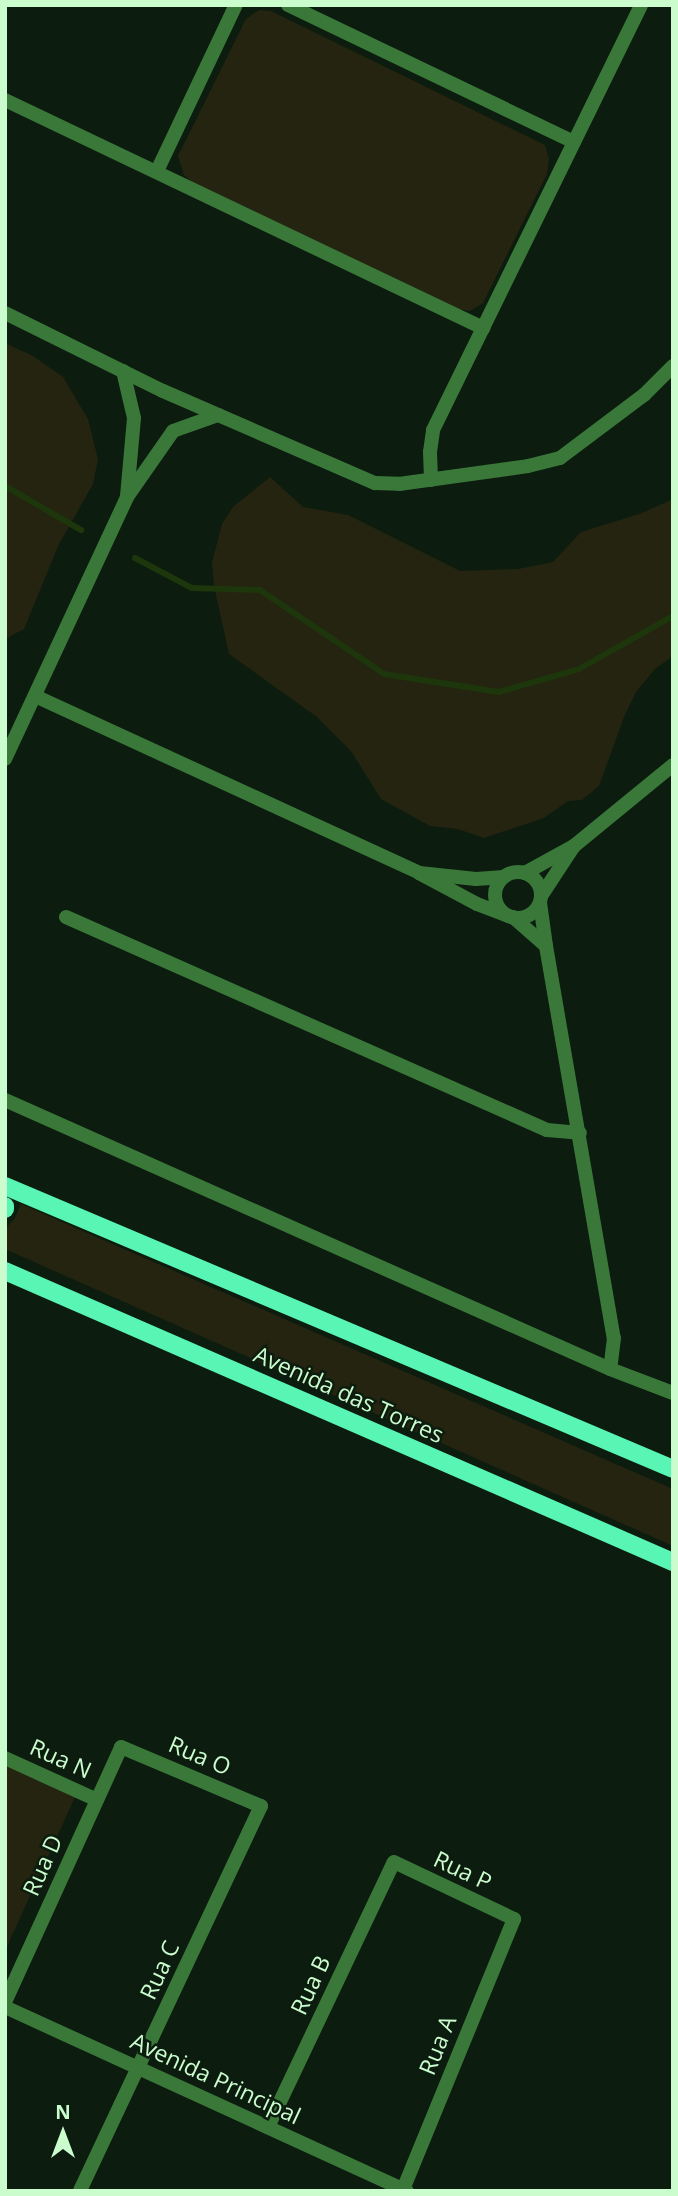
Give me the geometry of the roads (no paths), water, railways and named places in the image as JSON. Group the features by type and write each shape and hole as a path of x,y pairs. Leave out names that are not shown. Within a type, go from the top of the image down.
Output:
{"main road":[{"path":"5,1186 673,1469"},
{"name":"Avenida das Torres","path":"5,1271 673,1562"}],"street":[{"path":"157,171 236,5"},
{"path":"288,5 574,142"},
{"path":"431,480 430,452 433,430 641,5"},
{"path":"5,100 483,328"},
{"path":"5,313 218,415 374,483 399,484 431,480 528,466 560,458 644,395 673,366"},
{"path":"123,371 134,418 127,497"},
{"path":"5,759 127,497 173,431 218,415"},
{"path":"34,696 419,873 477,904 511,916 530,915 574,846"},
{"path":"419,873 476,879 526,873 574,846 673,765"},
{"path":"526,873 537,882 541,900 546,946 614,1338 610,1369"},
{"path":"504,877 496,890 497,905 546,946"},
{"path":"66,917 547,1130 580,1133"},
{"path":"5,1100 610,1369 673,1393"},
{"name":"Rua D","path":"5,2004 121,1747"},
{"name":"Rua O","path":"121,1747 261,1806"},
{"name":"Rua N","path":"5,1758 97,1800"},
{"name":"Rua C","path":"80,2191 261,1806"},
{"name":"Rua P","path":"394,1862 514,1919"},
{"name":"Rua B","path":"268,2127 394,1862"},
{"name":"Rua A","path":"405,2190 514,1919"},
{"name":"Avenida Principal","path":"5,2004 405,2190"}],"waterway":[{"path":"5,486 81,530"},
{"path":"135,558 192,588 260,590 384,674 499,692 579,669 673,616"}]}
